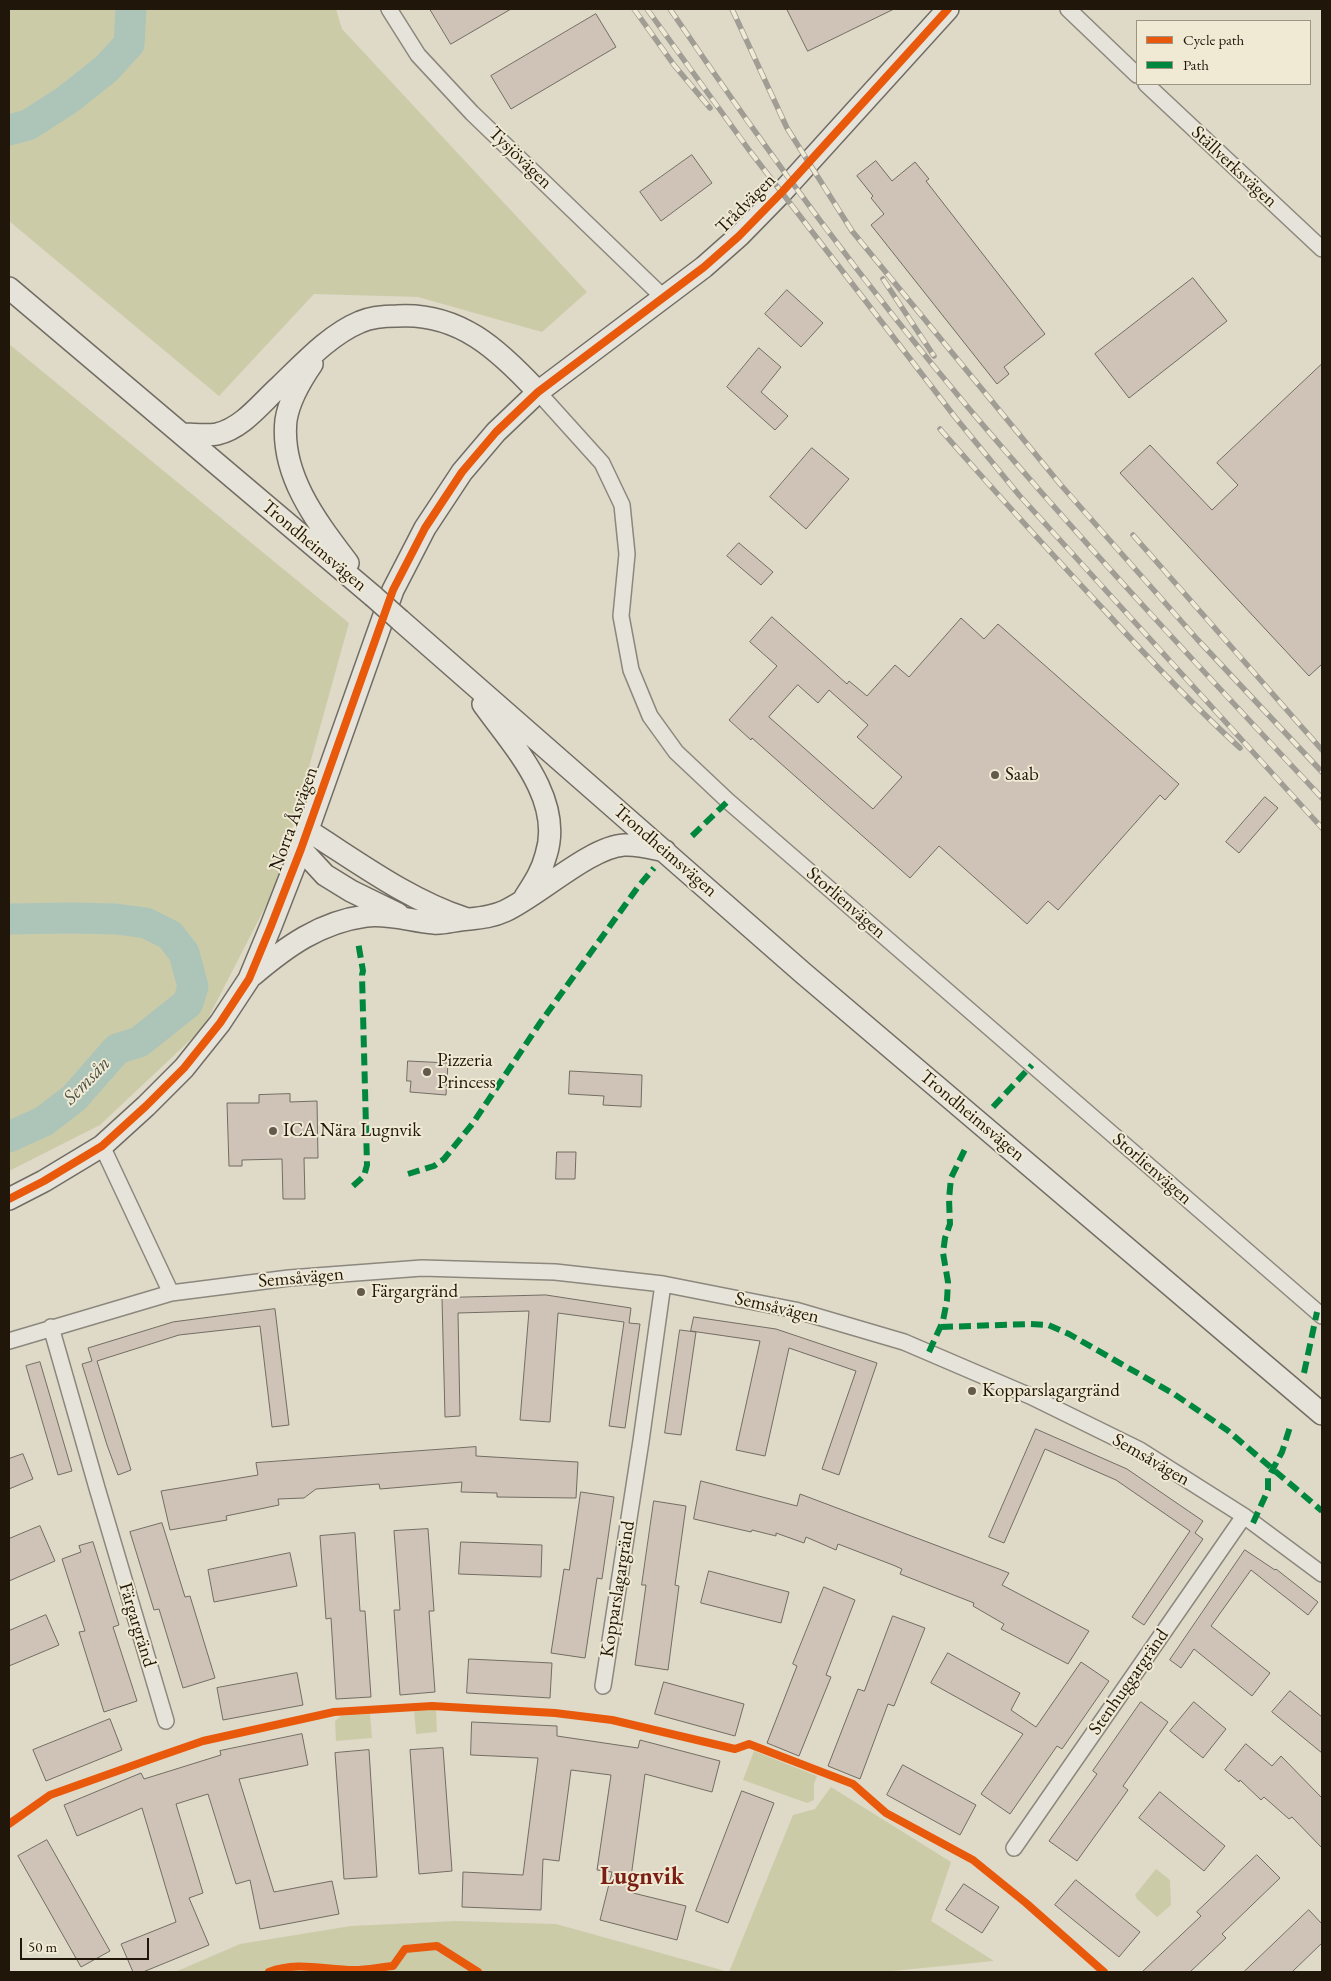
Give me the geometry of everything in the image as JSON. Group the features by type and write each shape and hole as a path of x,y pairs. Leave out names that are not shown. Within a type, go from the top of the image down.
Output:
{"main road":[{"name":"Trådvägen","path":"538,392 704,267 739,236 948,9"},
{"name":"Trondheimsvägen","path":"9,288 374,596 462,676 667,852 803,973 1322,1414"},
{"path":"183,434 216,434 233,428 245,420 322,347 360,322 383,317 415,314 444,322 474,334 510,361 538,392"},
{"path":"322,347 294,396 286,418 286,440 291,468 300,492 317,521 374,596"},
{"name":"Norra Åsvägen","path":"9,1199 44,1181 102,1146 184,1068 220,1023 249,978 272,926 393,590 425,528 462,472 496,432 538,392"},
{"path":"462,676 526,764 540,790 547,810 550,832 547,854 538,876 522,901"},
{"path":"304,840 325,874 351,891 407,918"},
{"path":"304,840 440,910 466,919"},
{"path":"249,978 281,952 310,933 326,927 366,916 407,918 435,923 490,916 522,901 604,850 622,845 642,846 667,852"}],"street":[{"name":"Tysjövägen","path":"390,9 418,55 472,113 663,297"},
{"path":"1068,9 1136,75"},
{"name":"Ställverksvägen","path":"1147,85 1322,250"},
{"name":"Storlienvägen","path":"538,392 602,463 622,505 627,554 621,616 631,670 650,716 676,752 728,801 1322,1316"},
{"path":"102,1146 170,1294"},
{"name":"Semsåvägen","path":"9,1341 51,1327 170,1294 288,1278 422,1268 555,1272 663,1284 795,1310 904,1342 1030,1396 1140,1450 1244,1516 1322,1574"},
{"name":"Kopparslagargränd","path":"603,1686 663,1284"},
{"name":"Färgargränd","path":"51,1327 166,1721"},
{"name":"Stenhuggargränd","path":"1014,1848 1244,1516"}],"green space":[{"path":"9,9 336,9 342,29 587,292 542,332 418,297 314,294 219,396 9,221"},
{"path":"9,344 349,623 276,886 203,1028 100,1125 9,1171"},
{"path":"436,1708 437,1732 416,1734 414,1710"},
{"path":"370,1714 372,1738 336,1741 335,1721 341,1716"},
{"path":"754,1751 817,1776 814,1784 814,1800 807,1803 743,1780"},
{"path":"831,1787 951,1862 931,1921 994,1961 882,1972 729,1972 793,1815 815,1809"},
{"path":"1156,1869 1170,1880 1171,1905 1157,1917 1135,1895"},
{"path":"456,1921 556,1924 729,1972 175,1972 240,1944 351,1926"}],"building":[{"path":"430,9 511,9 451,44"},
{"path":"787,9 894,9 808,51"},
{"path":"596,14 616,47 511,109 491,76"},
{"path":"692,155 712,183 661,221 640,192"},
{"path":"876,161 892,181 915,162 929,179 926,181 1045,334 1004,367 1009,374 997,384 871,225 884,214 857,176"},
{"path":"1193,278 1227,321 1129,398 1095,354"},
{"path":"787,290 823,323 801,347 765,314"},
{"path":"759,348 781,367 761,392 788,416 775,430 727,387"},
{"path":"1322,364 1322,664 1309,676 1120,473 1150,445 1212,510 1238,485 1217,463"},
{"path":"812,448 849,479 806,529 770,497"},
{"path":"739,543 773,572 761,585 727,556"},
{"path":"772,617 847,684 849,681 867,696 895,665 909,677 961,618 984,639 998,624 1179,784 1165,800 1160,795 1058,910 1048,901 1027,924 939,846 910,878 752,738 751,740 729,720 777,666 750,642","holes":["798,685 818,703 829,690 868,725 857,737 902,777 873,809 769,717"]},
{"path":"1265,797 1278,808 1239,853 1226,842"},
{"name":"Pizzeria Princess","path":"408,1061 448,1063 446,1095 410,1092 411,1081 407,1081"},
{"path":"570,1071 642,1075 641,1107 603,1105 604,1096 569,1094"},
{"name":"ICA Nära Lugnvik","path":"290,1094 290,1102 317,1101 318,1158 304,1158 305,1199 283,1199 282,1159 242,1160 242,1166 229,1166 227,1103 259,1103 259,1095"},
{"path":"557,1152 576,1152 575,1179 556,1179"},
{"path":"546,1295 631,1308 629,1323 640,1324 625,1428 609,1426 624,1322 558,1313 550,1422 520,1420 529,1311 458,1313 460,1416 445,1417 442,1298"},
{"path":"275,1309 289,1425 272,1427 260,1326 179,1335 97,1361 131,1470 118,1475 82,1364 92,1361 88,1348 173,1322"},
{"path":"694,1317 776,1329 877,1363 839,1475 822,1469 856,1371 789,1348 765,1456 736,1450 760,1341 691,1331"},
{"path":"680,1330 696,1332 681,1435 665,1433"},
{"path":"40,1362 72,1471 58,1475 26,1366"},
{"path":"1036,1429 1127,1469 1203,1521 1195,1533 1203,1539 1144,1625 1132,1617 1190,1531 1116,1480 1045,1449 1004,1543 989,1537"},
{"path":"476,1447 476,1456 578,1462 576,1498 497,1497 497,1493 461,1492 462,1482 380,1489 379,1484 316,1489 304,1498 278,1499 279,1505 226,1516 227,1520 170,1530 161,1491 258,1475 256,1463"},
{"path":"23,1454 33,1479 9,1489 9,1459"},
{"path":"701,1481 797,1506 800,1494 999,1569 1009,1573 1002,1585 1089,1631 1068,1664 1001,1629 1004,1624 973,1606 974,1603 900,1574 902,1569 893,1565 838,1544 836,1550 806,1537 804,1543 776,1533 776,1536 752,1530 751,1532 694,1519"},
{"path":"581,1492 614,1497 602,1579 597,1578 585,1658 551,1653 564,1569 569,1570"},
{"path":"654,1501 686,1506 675,1585 679,1586 668,1670 635,1665 646,1585 642,1585"},
{"path":"162,1523 185,1597 190,1596 215,1678 183,1688 159,1609 154,1610 130,1532"},
{"path":"40,1526 55,1561 9,1581 9,1539"},
{"path":"428,1529 434,1611 429,1611 435,1692 400,1695 394,1610 400,1610 394,1531"},
{"path":"355,1533 360,1611 365,1611 371,1697 336,1699 331,1618 326,1619 320,1536"},
{"path":"93,1542 119,1625 113,1627 137,1701 104,1712 79,1632 85,1631 62,1559 81,1552 79,1546"},
{"path":"461,1542 542,1545 541,1577 459,1574"},
{"path":"1245,1550 1276,1569 1318,1602 1308,1615 1251,1570 1211,1626 1270,1673 1252,1696 1194,1649 1181,1668 1170,1660"},
{"path":"290,1553 297,1586 214,1602 208,1570"},
{"path":"709,1571 789,1592 781,1623 701,1603"},
{"path":"824,1587 855,1600 826,1675 831,1677 799,1756 767,1743 797,1666 793,1664"},
{"path":"46,1615 59,1645 9,1666 9,1631"},
{"path":"893,1616 925,1628 894,1706 888,1704 860,1779 828,1766 858,1689 864,1691"},
{"path":"948,1653 1020,1693 1011,1710 1036,1727 1081,1662 1109,1681 1062,1749 1057,1746 1010,1814 981,1794 1023,1734 931,1683"},
{"path":"469,1659 552,1663 550,1698 467,1693"},
{"path":"297,1673 303,1705 223,1720 217,1688"},
{"path":"664,1682 744,1704 735,1736 655,1714"},
{"path":"1290,1691 1322,1717 1322,1753 1272,1712"},
{"path":"1141,1702 1168,1722 1123,1786 1128,1790 1077,1861 1049,1841 1097,1774 1093,1771"},
{"path":"1194,1702 1226,1729 1203,1758 1170,1731"},
{"path":"110,1719 122,1750 46,1781 33,1750"},
{"path":"472,1722 557,1726 557,1736 638,1748 640,1740 720,1761 712,1792 645,1774 629,1892 686,1906 677,1940 600,1920 612,1872 597,1870 611,1775 571,1770 559,1861 543,1859 541,1910 462,1907 463,1872 523,1875 538,1758 471,1755"},
{"path":"302,1734 308,1765 239,1779 274,1892 332,1881 339,1914 260,1929 250,1880 236,1884 208,1794 176,1804 203,1893 189,1898 209,1945 143,1972 133,1972 121,1944 176,1922 142,1808 77,1836 64,1805 141,1773 144,1779 221,1755 220,1751"},
{"path":"1246,1744 1272,1766 1281,1756 1322,1798 1322,1848 1292,1817 1289,1819 1264,1797 1261,1800 1240,1780 1239,1782 1225,1770"},
{"path":"443,1748 452,1871 419,1874 410,1750"},
{"path":"369,1750 377,1877 344,1879 335,1753"},
{"path":"903,1765 976,1805 960,1835 887,1795"},
{"path":"742,1791 774,1803 728,1923 696,1911"},
{"path":"1160,1792 1225,1846 1204,1871 1139,1818"},
{"path":"47,1840 110,1951 81,1967 18,1856"},
{"path":"1257,1855 1280,1878 1222,1934 1226,1938 1190,1972 1142,1972 1201,1916 1197,1912"},
{"path":"1076,1880 1140,1932 1119,1957 1055,1905"},
{"path":"964,1884 999,1907 982,1933 946,1910"},
{"path":"1309,1910 1322,1924 1322,1943 1292,1972 1244,1972"}],"waterway":[{"path":"9,130 28,125 67,100 106,69 129,44 131,9"},
{"name":"Semsån","path":"9,919 116,919 146,923 170,935 184,953 193,987 188,1003 139,1042 117,1049 74,1098 44,1121 9,1137"}],"railway":[{"path":"634,9 674,65 710,108"},
{"path":"647,9 749,150 955,417 1019,495 1322,828"},
{"path":"670,9 740,111 813,211 888,309 966,405 1097,555 1322,798"},
{"path":"732,9 787,128 852,231 1060,484 1197,639 1322,772"},
{"path":"883,279 934,356"},
{"path":"940,429 1138,647 1240,748"},
{"path":"1133,535 1322,750"}],"marked path":[{"path":"692,836 728,801"},
{"path":"408,1174 434,1166 444,1159 473,1123 540,1023 638,887 654,868"},
{"path":"353,1186 364,1176 367,1165 363,971 358,942"},
{"path":"993,1107 1032,1065"},
{"path":"929,1352 943,1321 947,1300 948,1282 943,1253 945,1238 950,1224 949,1199 951,1178 967,1145"},
{"path":"1304,1373 1317,1312"},
{"path":"941,1327 1048,1325 1069,1334 1174,1394 1227,1430 1322,1511"},
{"path":"1253,1523 1268,1490 1268,1478 1282,1452 1290,1427"}],"cycle path":[{"path":"9,1199 44,1181 102,1146 146,1106 184,1068 220,1023 249,979 301,849 393,590 425,528 462,472 496,432 538,392 704,267 739,236 782,192 948,9"},
{"path":"9,1824 50,1795 203,1741 334,1712 432,1706 555,1713 612,1720 735,1749 749,1744 853,1784 886,1813 973,1860 1026,1903 1104,1972"},
{"path":"269,1972 290,1967 364,1970 393,1966 405,1949 437,1946 478,1972"}],"place":[{"name":"Saab","path":"995,775"},
{"name":"Pizzeria Princess","path":"427,1072"},
{"name":"ICA Nära Lugnvik","path":"273,1131"},
{"name":"Färgargränd","path":"361,1292"},
{"name":"Kopparslagargränd","path":"972,1391"}],"district":[{"name":"Lugnvik","path":"642,1877"}]}
